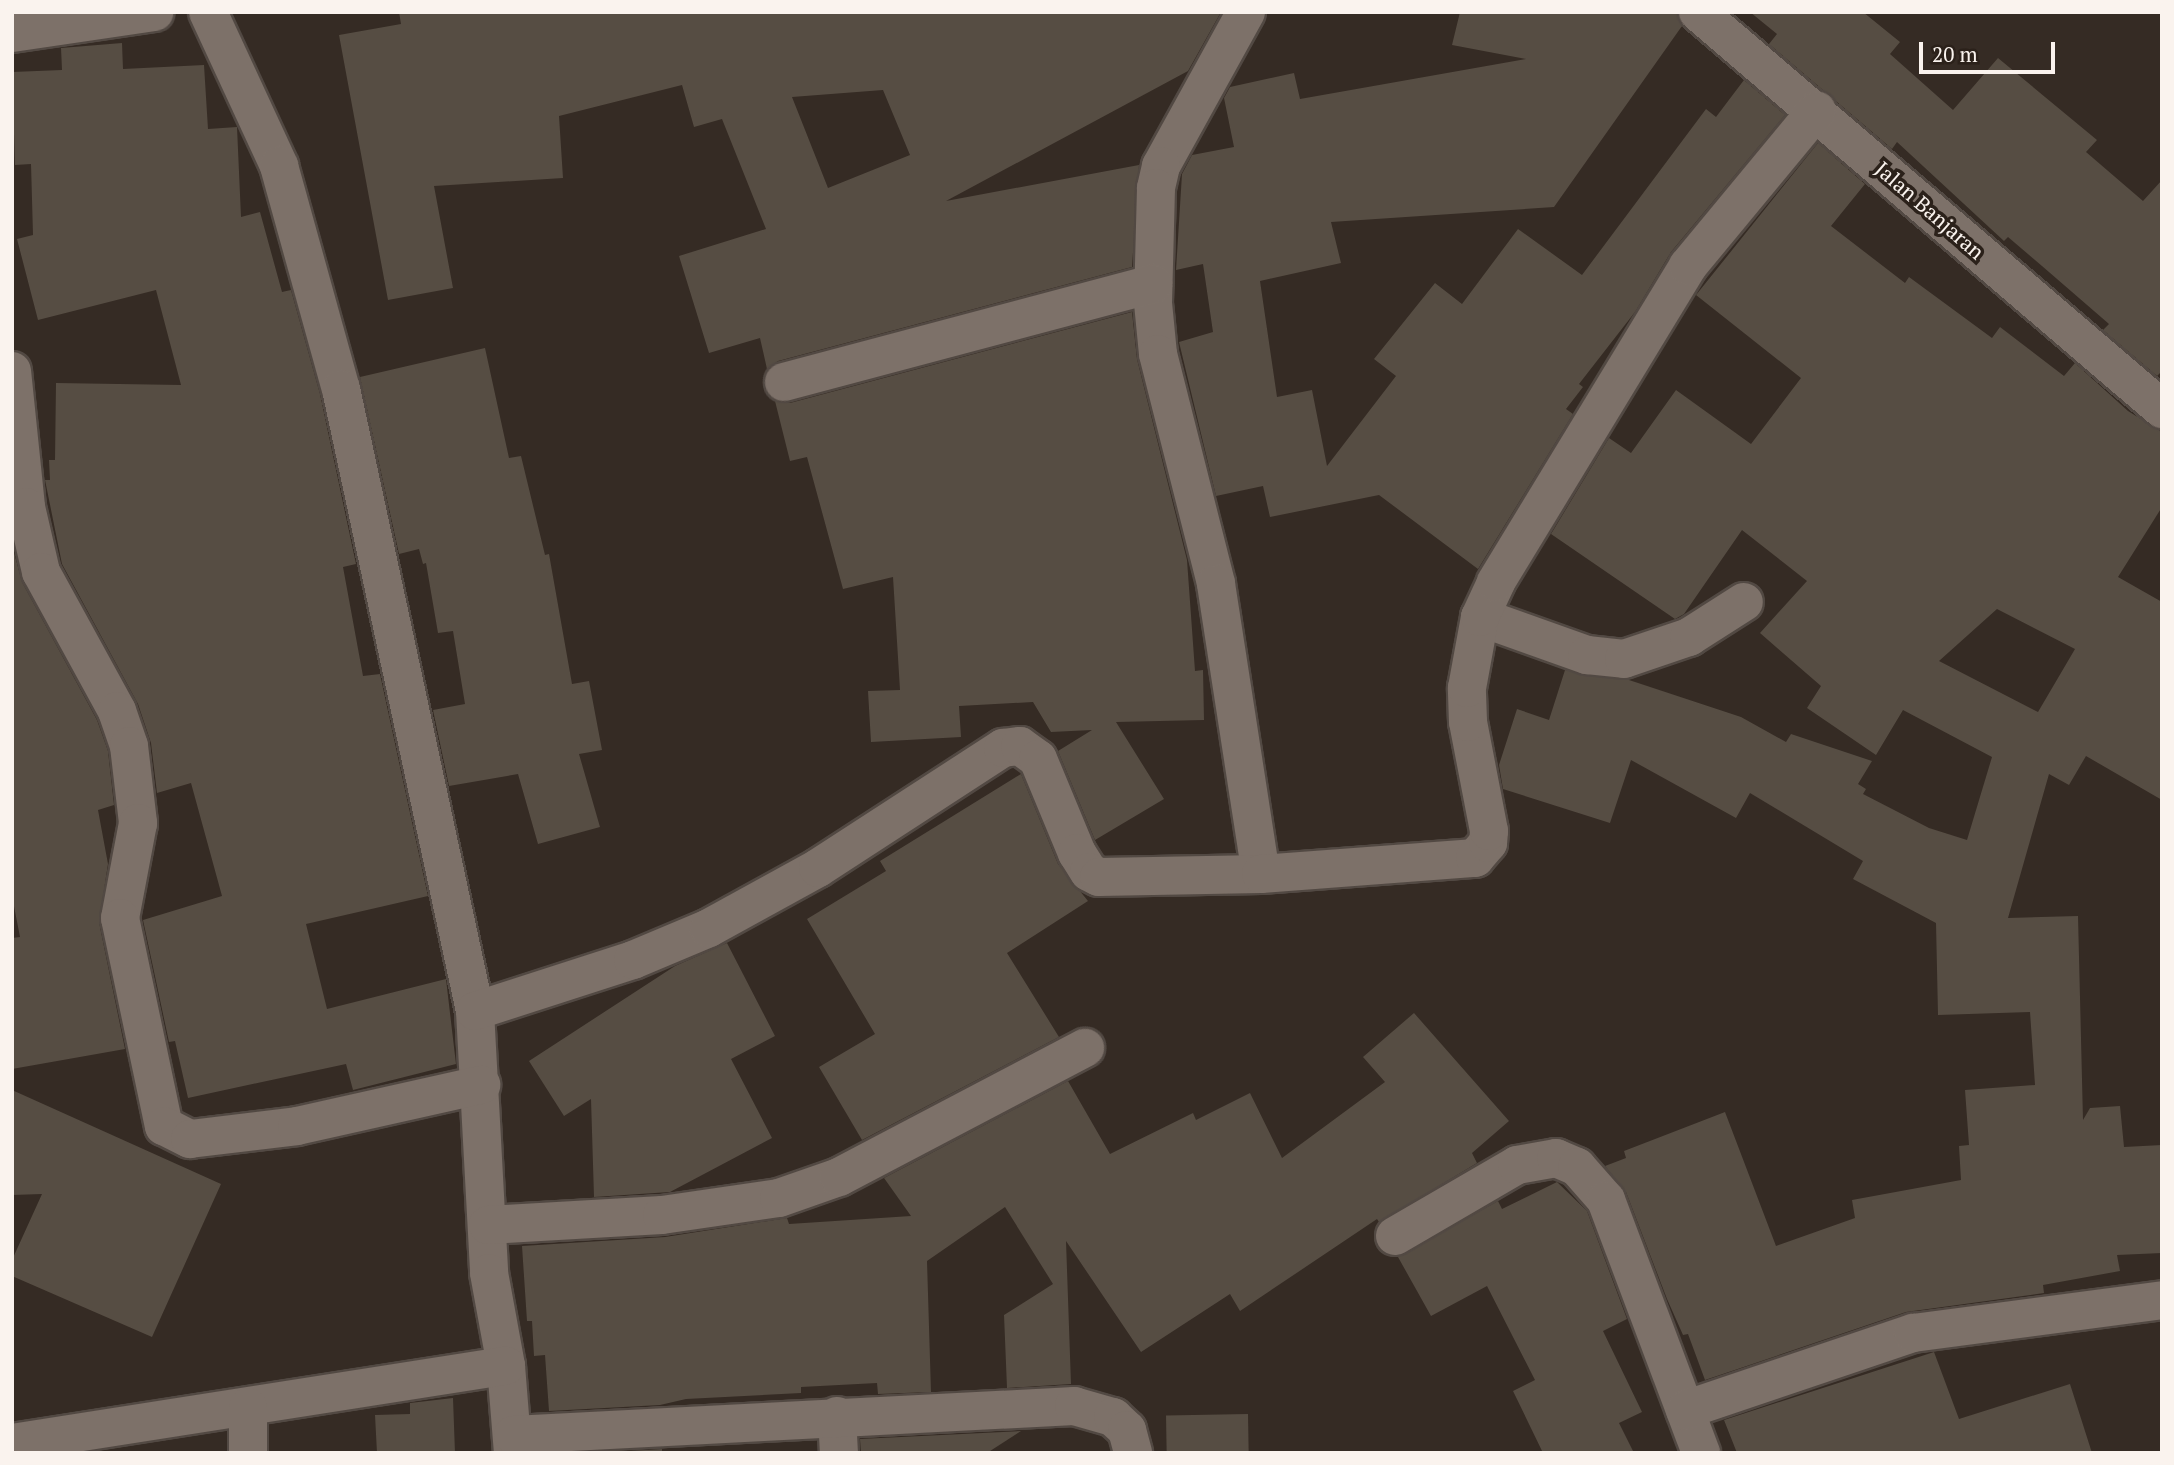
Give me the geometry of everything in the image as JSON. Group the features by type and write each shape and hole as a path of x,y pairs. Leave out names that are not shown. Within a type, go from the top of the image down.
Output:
{"street":[{"path":"12,33 68,18 154,12"},
{"path":"208,12 279,166 341,389 475,1010 489,1273 506,1366 513,1444 838,1435 1092,1408 1113,1417 1127,1430 1133,1453"},
{"path":"1246,12 1161,166 1156,188 1153,284 1158,354 1216,584 1261,874"},
{"name":"Jalan Banjaran","path":"1698,12 1817,110 2162,409"},
{"path":"475,1010 633,960 709,928 818,868 1003,748 1020,746 1038,759 1077,853 1094,875 1261,874 1464,859 1483,852 1489,831 1468,722 1467,688 1480,617 1496,582 1688,266 1817,110"},
{"path":"784,382 1153,284"},
{"path":"12,371 26,507 41,572 117,710 129,746 138,823 120,918 164,1126 190,1139 298,1126 481,1084"},
{"path":"1480,617 1587,655 1624,659 1689,638 1744,602"},
{"path":"488,1225 662,1215 779,1198 839,1177 1085,1048"},
{"path":"1395,1237 1517,1165 1565,1159 1590,1179 1606,1200 1701,1453"},
{"path":"1685,1410 1913,1333 2162,1300"},
{"path":"12,1443 506,1366"},
{"path":"248,1408 248,1453"}],"building":[{"path":"399,12 1221,12 1188,71 946,201 1139,165 1132,267 778,361 767,369 760,338 709,353 679,256 766,229 722,119 694,127 682,85 559,116 563,178 434,186 453,288 388,300 339,35 401,24","holes":["883,90 910,155 828,188 792,97"]},
{"path":"1460,12 1677,12 1682,26 1554,207 1331,222 1341,263 1260,281 1277,397 1312,390 1327,466 1396,376 1374,359 1435,283 1462,304 1518,229 1582,275 1706,109 1716,117 1744,80 1785,115 1671,252 1635,312 1579,384 1583,387 1566,409 1573,414 1478,569 1379,495 1270,517 1263,486 1216,496 1179,342 1213,332 1203,264 1176,270 1182,174 1192,155 1234,147 1224,98 1230,87 1294,73 1300,99 1526,59 1452,45"},
{"path":"1750,12 1863,12 1900,42 1890,54 1953,110 1998,58 2097,140 2086,152 2143,201 2162,180 2162,371 2157,376 2103,330 2109,324 2042,266 2008,237 2004,241 1897,142 1892,149 1769,44 1777,34"},
{"path":"122,43 123,69 204,65 208,129 237,127 241,217 260,212 282,292 291,290 320,394 356,564 343,567 363,676 380,674 428,896 306,924 327,1009 446,979 456,1064 353,1090 346,1064 188,1098 175,1041 169,1042 143,920 222,896 191,783 157,793 151,743 138,704 62,564 45,480 50,480 49,460 55,460 56,383 181,385 156,290 38,320 17,239 33,235 31,164 15,165 12,72 62,70 61,48"},
{"path":"1818,143 1865,184 1831,226 1905,283 1909,277 1992,338 2000,327 2064,376 2075,363 2128,411 2162,432 2162,507 2118,577 2162,602 2162,800 2086,756 2069,785 2049,774 2008,918 2078,916 2083,1120 2090,1108 2120,1106 2124,1147 2162,1145 2162,1253 2117,1255 2120,1271 2043,1285 2044,1293 1906,1312 1705,1380 1688,1334 1683,1335 1667,1299 1626,1192 1605,1166 1626,1158 1624,1151 1725,1112 1776,1246 1855,1218 1852,1200 1961,1180 1959,1146 1969,1145 1965,1090 2035,1085 2030,1012 1938,1015 1936,923 1853,879 1863,861 1750,793 1736,818 1631,760 1610,823 1503,789 1499,765 1517,709 1549,720 1565,670 1629,680 1741,717 1786,742 1791,734 1872,761 1858,784 1866,789 1863,794 1929,828 1967,840 1992,757 1903,710 1876,755 1807,708 1821,686 1760,633 1807,581 1742,530 1684,614 1675,619 1551,534 1609,438 1631,453 1676,390 1751,444 1801,378 1696,295","holes":["1997,609 2075,649 2038,712 1939,661"]},
{"path":"1132,312 1137,359 1187,560 1195,671 1203,670 1204,720 1116,722 1164,799 1095,840 1058,751 1092,730 1051,732 1033,702 959,706 961,737 871,742 868,691 900,690 893,577 843,589 807,457 790,461 775,401 790,403"},
{"path":"485,348 509,458 521,456 545,555 549,554 572,684 589,681 602,750 579,754 600,827 538,844 518,774 449,786 433,710 465,704 453,631 438,633 426,563 423,564 419,549 399,554 360,377"},
{"path":"12,545 22,582 97,720 108,751 114,805 98,810 108,864 99,922 125,1049 12,1069 12,938 20,937 12,896"},
{"path":"1021,774 1058,864 1088,901 1007,953 1059,1037 862,1140 819,1067 875,1034 807,919 886,871 880,861"},
{"path":"727,943 775,1036 731,1059 772,1138 670,1192 594,1197 591,1099 564,1116 529,1061 675,966"},
{"path":"1414,1013 1509,1121 1472,1153 1477,1163 1379,1222 1377,1219 1240,1311 1230,1294 1141,1352 1066,1241 1071,1384 1007,1388 1004,1315 1053,1284 1005,1207 927,1261 931,1392 878,1394 877,1383 801,1387 801,1393 686,1399 660,1405 549,1411 545,1355 534,1356 532,1321 527,1321 522,1246 665,1237 787,1218 789,1224 911,1216 884,1178 1068,1081 1110,1154 1193,1113 1196,1120 1250,1093 1282,1158 1385,1082 1363,1057"},
{"path":"12,1090 221,1184 152,1337 12,1276 12,1260 42,1194 12,1195"},
{"path":"1557,1182 1587,1211 1627,1319 1603,1331 1642,1412 1619,1423 1634,1453 1543,1453 1513,1391 1535,1380 1487,1286 1431,1316 1398,1257 1498,1201 1502,1209"},
{"path":"1934,1352 1959,1419 2070,1384 2092,1453 1737,1453 1724,1420"},
{"path":"453,1398 455,1453 377,1453 375,1415 410,1414 410,1403"},
{"path":"1248,1414 1249,1453 1167,1453 1166,1415"},
{"path":"1021,1431 987,1453 861,1453 860,1439"},
{"path":"662,1449 662,1453 593,1453"}]}
